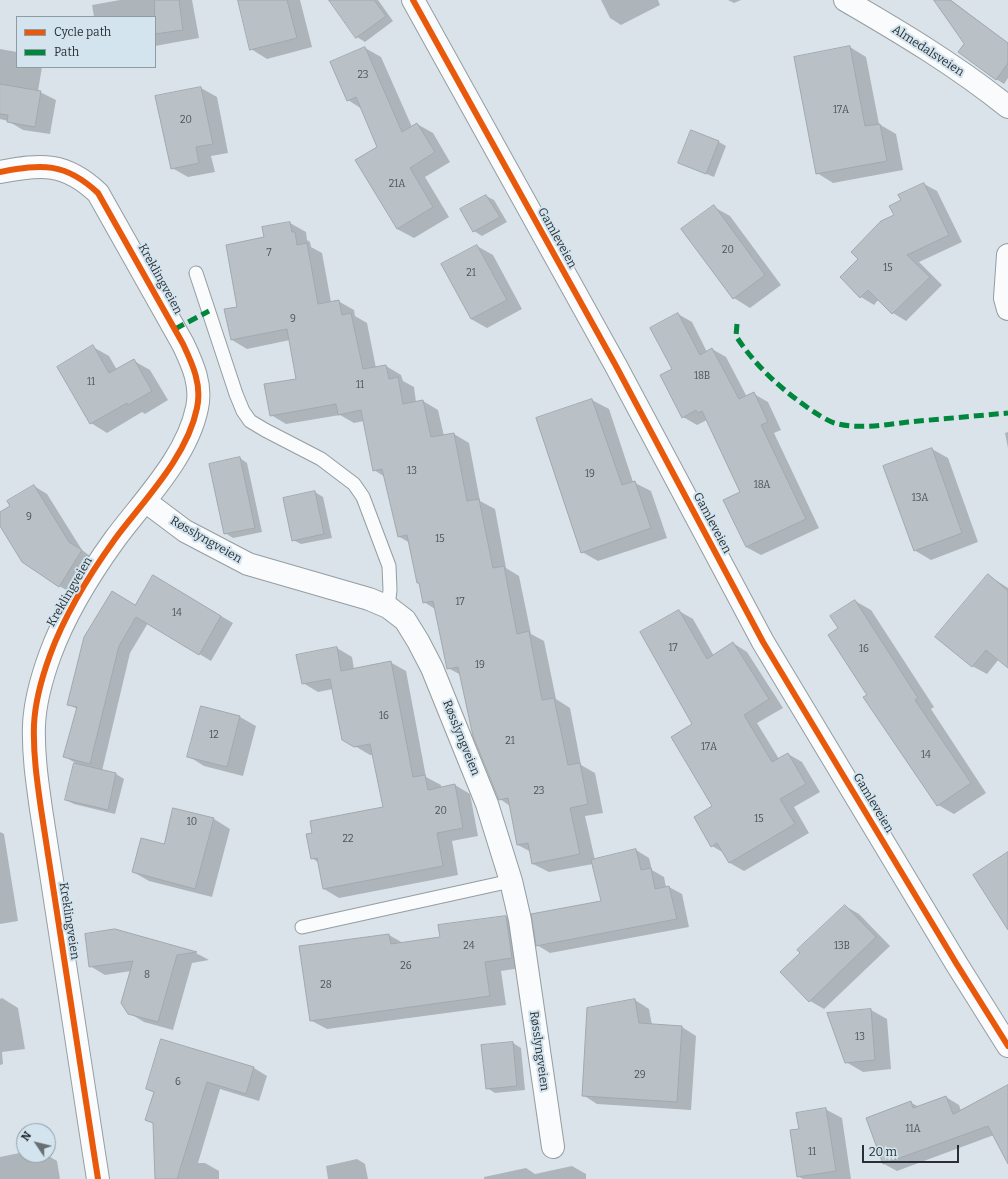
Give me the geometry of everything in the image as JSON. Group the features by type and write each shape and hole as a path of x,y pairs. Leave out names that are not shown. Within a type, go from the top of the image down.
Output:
{"street":[{"name":"Gamleveien","path":"413,0 616,366 763,642 956,963 1008,1046"},
{"name":"Almedalsveien","path":"845,0 940,57 978,83 1008,107"},
{"name":"Kreklingveien","path":"0,172 41,166 59,168 84,180 98,193 149,282 195,367 198,386 198,406 191,428 177,455 85,584 61,627 49,658 39,694 34,722 34,757 43,825 98,1179"},
{"path":"1008,255 1005,298 1008,309"},
{"name":"Røsslyngveien","path":"144,501 185,531 248,564 350,593 388,607 405,620 432,668 487,804 512,881 520,920 553,1147"}],"lane":[{"path":"196,273 236,394 243,411 250,421 321,459 354,484 363,497 389,566 390,590 388,607"},
{"path":"302,927 512,881"}],"building":[{"path":"155,0 179,0 183,30 156,34"},
{"path":"238,0 287,0 297,38 250,50"},
{"path":"329,0 374,0 386,16 356,38"},
{"path":"934,0 950,0 1008,43 1008,63 996,80 958,52 964,44"},
{"path":"850,46 865,126 880,124 887,161 816,174 794,57"},
{"path":"365,47 402,132 417,123 435,152 410,168 433,207 397,229 355,160 377,147 356,97 347,101 330,62"},
{"path":"0,84 41,91 35,127 7,122 8,115 0,114"},
{"path":"201,87 213,144 196,147 199,163 171,169 155,96"},
{"path":"691,130 719,141 706,174 678,163"},
{"path":"924,183 949,235 907,255 930,277 892,314 868,290 860,298 840,277 858,259 851,252 881,221 894,215 889,206 901,200 898,195"},
{"path":"486,195 500,217 473,232 460,209"},
{"path":"714,205 765,275 733,299 681,229"},
{"path":"290,222 292,232 295,232 297,245 307,243 318,304 339,300 342,315 351,313 363,369 386,365 389,379 398,377 403,404 423,400 431,437 454,433 467,501 479,499 493,568 504,566 517,634 529,631 542,700 554,698 568,765 580,763 588,804 570,808 580,854 532,864 528,843 517,845 508,798 499,800 473,736 458,667 447,669 433,601 423,603 419,583 417,583 407,535 398,537 382,469 373,471 361,410 338,415 336,404 270,416 264,384 296,379 287,329 231,340 224,309 237,307 226,245 264,237 262,227"},
{"path":"477,245 507,300 471,319 441,264"},
{"path":"678,313 700,355 712,348 739,399 754,392 768,422 761,425 806,519 746,547 723,500 740,492 702,411 698,413 696,410 682,418 660,375 672,369 650,328"},
{"path":"93,345 109,373 134,359 152,391 90,424 57,367"},
{"path":"592,399 622,485 635,481 651,528 581,553 536,418"},
{"path":"932,448 962,533 914,551 883,466"},
{"path":"240,457 255,528 224,534 209,464"},
{"path":"34,485 69,542 82,550 59,587 22,562 0,526 0,512 10,506 7,501"},
{"path":"315,491 324,534 292,541 283,498"},
{"path":"988,574 1008,591 1008,668 986,650 972,667 935,637"},
{"path":"153,575 221,616 199,655 136,617 119,646 90,764 63,757 77,707 67,705 84,637 112,591 135,605"},
{"path":"855,600 918,698 915,700 971,783 937,806 863,697 867,695 828,635 838,628 830,616"},
{"path":"679,610 707,659 733,642 769,699 744,715 772,762 788,753 806,784 780,799 795,824 729,863 717,843 711,847 694,817 712,806 671,737 692,724 640,632"},
{"path":"337,647 341,671 391,661 413,777 425,775 428,790 455,784 463,828 437,833 443,866 323,889 317,858 311,859 306,834 312,833 310,821 383,807 370,744 354,747 342,740 330,679 302,684 296,655"},
{"path":"201,706 240,716 227,767 187,757"},
{"path":"74,763 116,773 108,810 65,800"},
{"path":"173,808 214,818 195,889 132,872 141,838 164,844"},
{"path":"636,849 641,870 651,868 655,889 669,886 677,919 536,946 531,914 601,901 591,860"},
{"path":"1008,852 1008,930 973,875"},
{"path":"845,905 876,937 809,1002 780,972 800,953 797,950"},
{"path":"506,916 512,958 485,962 490,996 310,1021 299,946 389,934 391,944 440,937 438,925"},
{"path":"115,929 197,952 177,955 158,1022 128,1014 121,1003 133,961 89,967 85,934"},
{"path":"635,999 639,1023 682,1026 677,1102 582,1096 587,1008"},
{"path":"871,1009 875,1060 845,1063 827,1013"},
{"path":"161,1039 254,1067 246,1094 207,1082 177,1179 155,1179 153,1123 145,1120 154,1092 146,1089"},
{"path":"513,1042 517,1086 486,1089 481,1045"},
{"path":"1008,1085 1008,1164 988,1126 883,1164 866,1118 911,1101 913,1108 946,1096 953,1114"},
{"path":"826,1108 836,1171 797,1177 790,1130 799,1129 796,1113"}],"marked path":[{"path":"175,329 209,311"},
{"path":"737,324 736,336 761,368 781,387 803,404 822,417 835,423 855,426 873,426 1008,413"}],"cycle path":[{"path":"413,0 616,366 763,642 956,963 1008,1046"},
{"path":"0,172 15,169 41,167 52,168 75,176 98,193 183,344 196,375 198,391 197,408 192,426 184,444 163,477 105,553 70,610 47,663 39,690 36,707 34,736 37,778 98,1179"}]}
